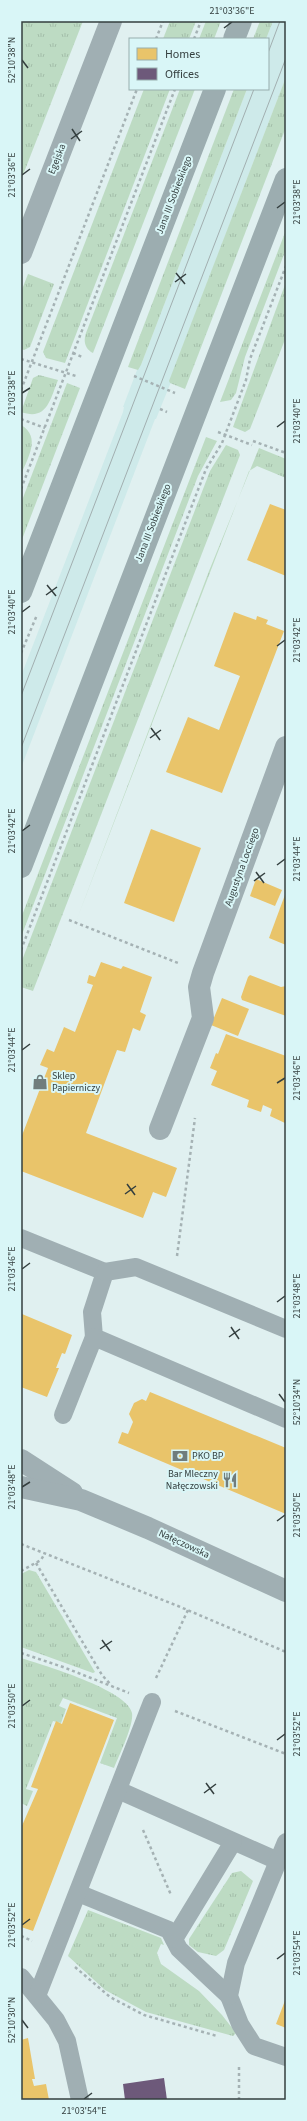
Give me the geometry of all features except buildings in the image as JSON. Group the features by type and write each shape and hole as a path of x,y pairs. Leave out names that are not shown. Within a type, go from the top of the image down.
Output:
{"main road":[{"path":"234,38 241,21"},
{"name":"Jana III Sobieskiego","path":"21,592 215,90"},
{"name":"Jana III Sobieskiego","path":"21,867 286,179"}],"street":[{"name":"Egejska","path":"21,253 111,21"},
{"name":"Augustyna Locciego","path":"201,980 286,747"},
{"path":"160,1129 203,1018 201,980"},
{"name":"Nałęczowska","path":"21,1460 81,1500"},
{"name":"Nałęczowska","path":"21,1487 81,1500 155,1531 286,1591"}],"lane":[{"path":"21,1238 105,1272 136,1267 286,1328"},
{"path":"64,1415 94,1337 92,1312 105,1272"},
{"path":"94,1337 286,1419"},
{"path":"37,1996 78,1893 123,1792 152,1702"},
{"path":"123,1792 278,1861"},
{"path":"174,1939 233,1842"},
{"path":"229,1996 236,1963 286,1842"},
{"path":"78,1893 169,1930 179,1949 229,1996 247,2044 286,2057"},
{"path":"21,1977 56,2020 67,2041 80,2100"}],"path":[{"path":"156,38 163,21"},
{"path":"194,38 201,21"},
{"path":"21,390 137,90"},
{"path":"21,489 175,90"},
{"path":"21,950 206,469 225,434 246,380 250,359 286,266"},
{"path":"21,359 80,378"},
{"path":"134,376 168,390"},
{"path":"21,419 45,428"},
{"path":"213,430 252,445"},
{"path":"253,441 286,453"},
{"path":"69,920 201,980"},
{"path":"173,1282 196,1111"},
{"path":"21,1544 188,1610 286,1652"},
{"path":"21,1571 42,1560 45,1553"},
{"path":"36,1563 102,1675 111,1686"},
{"path":"155,1680 188,1610"},
{"path":"123,1792 183,1924"},
{"path":"56,1950 110,1997 144,2015 247,2044 239,2100"}],"shaded area":[{"path":"273,21 286,21 286,77 170,380 171,382 155,419 21,768 21,676 123,412 123,407 137,370 141,365 247,90 269,90 269,38 266,38"}],"green space":[{"path":"21,21 83,21 21,180"},
{"path":"170,21 196,21 189,38 163,38"},
{"path":"206,21 221,21 214,38 199,38"},
{"path":"260,21 273,21 266,38 253,38"},
{"path":"286,77 286,127 185,389 170,383 169,381"},
{"path":"144,90 170,90 65,363 46,358 43,352"},
{"path":"180,90 195,90 93,353 85,344 86,333"},
{"path":"234,90 247,90 141,365 138,370 128,367"},
{"path":"286,230 286,249 245,357 236,393 231,400 220,402"},
{"path":"28,274 54,284 30,347 24,350 21,349 21,292"},
{"path":"286,282 286,337 250,429 245,432 233,427"},
{"path":"39,375 58,380 50,401 42,411 37,414 21,412 33,378"},
{"path":"67,383 80,388 21,542 21,503"},
{"path":"21,425 31,436 32,442 29,455 21,475"},
{"path":"206,437 217,441 198,476 21,937 21,918"},
{"path":"226,445 238,450 240,455 33,991 21,987 21,963 210,471"},
{"path":"259,448 286,459 286,478 257,466 250,470"},
{"path":"238,500 77,919 209,571"},
{"path":"29,1570 36,1572 95,1672 93,1673 21,1647 21,1574"},
{"path":"21,1658 65,1672 101,1687 127,1704 132,1713 129,1732 114,1768 100,1763 117,1718 63,1698 59,1706 66,1709 61,1723 53,1721 26,1789 33,1791 27,1806 21,1803"},
{"path":"241,1871 253,1881 224,1950 216,1956 198,1952 189,1945 189,1939 232,1873"},
{"path":"88,1910 161,1938 164,1945 161,1944 157,1953 161,1964 199,1991 222,2015 236,2033 233,2036 146,2012 105,1990 68,1956"}],"tram line":[{"path":"269,50 280,21"},
{"path":"21,748 286,58"},
{"path":"21,696 254,90"}],"place":[{"name":"Sklep Papierniczy","path":"40,1082"},
{"name":"PKO BP","path":"180,1456"},
{"name":"Bar Mleczny Nałęczowski","path":"230,1480"}]}
